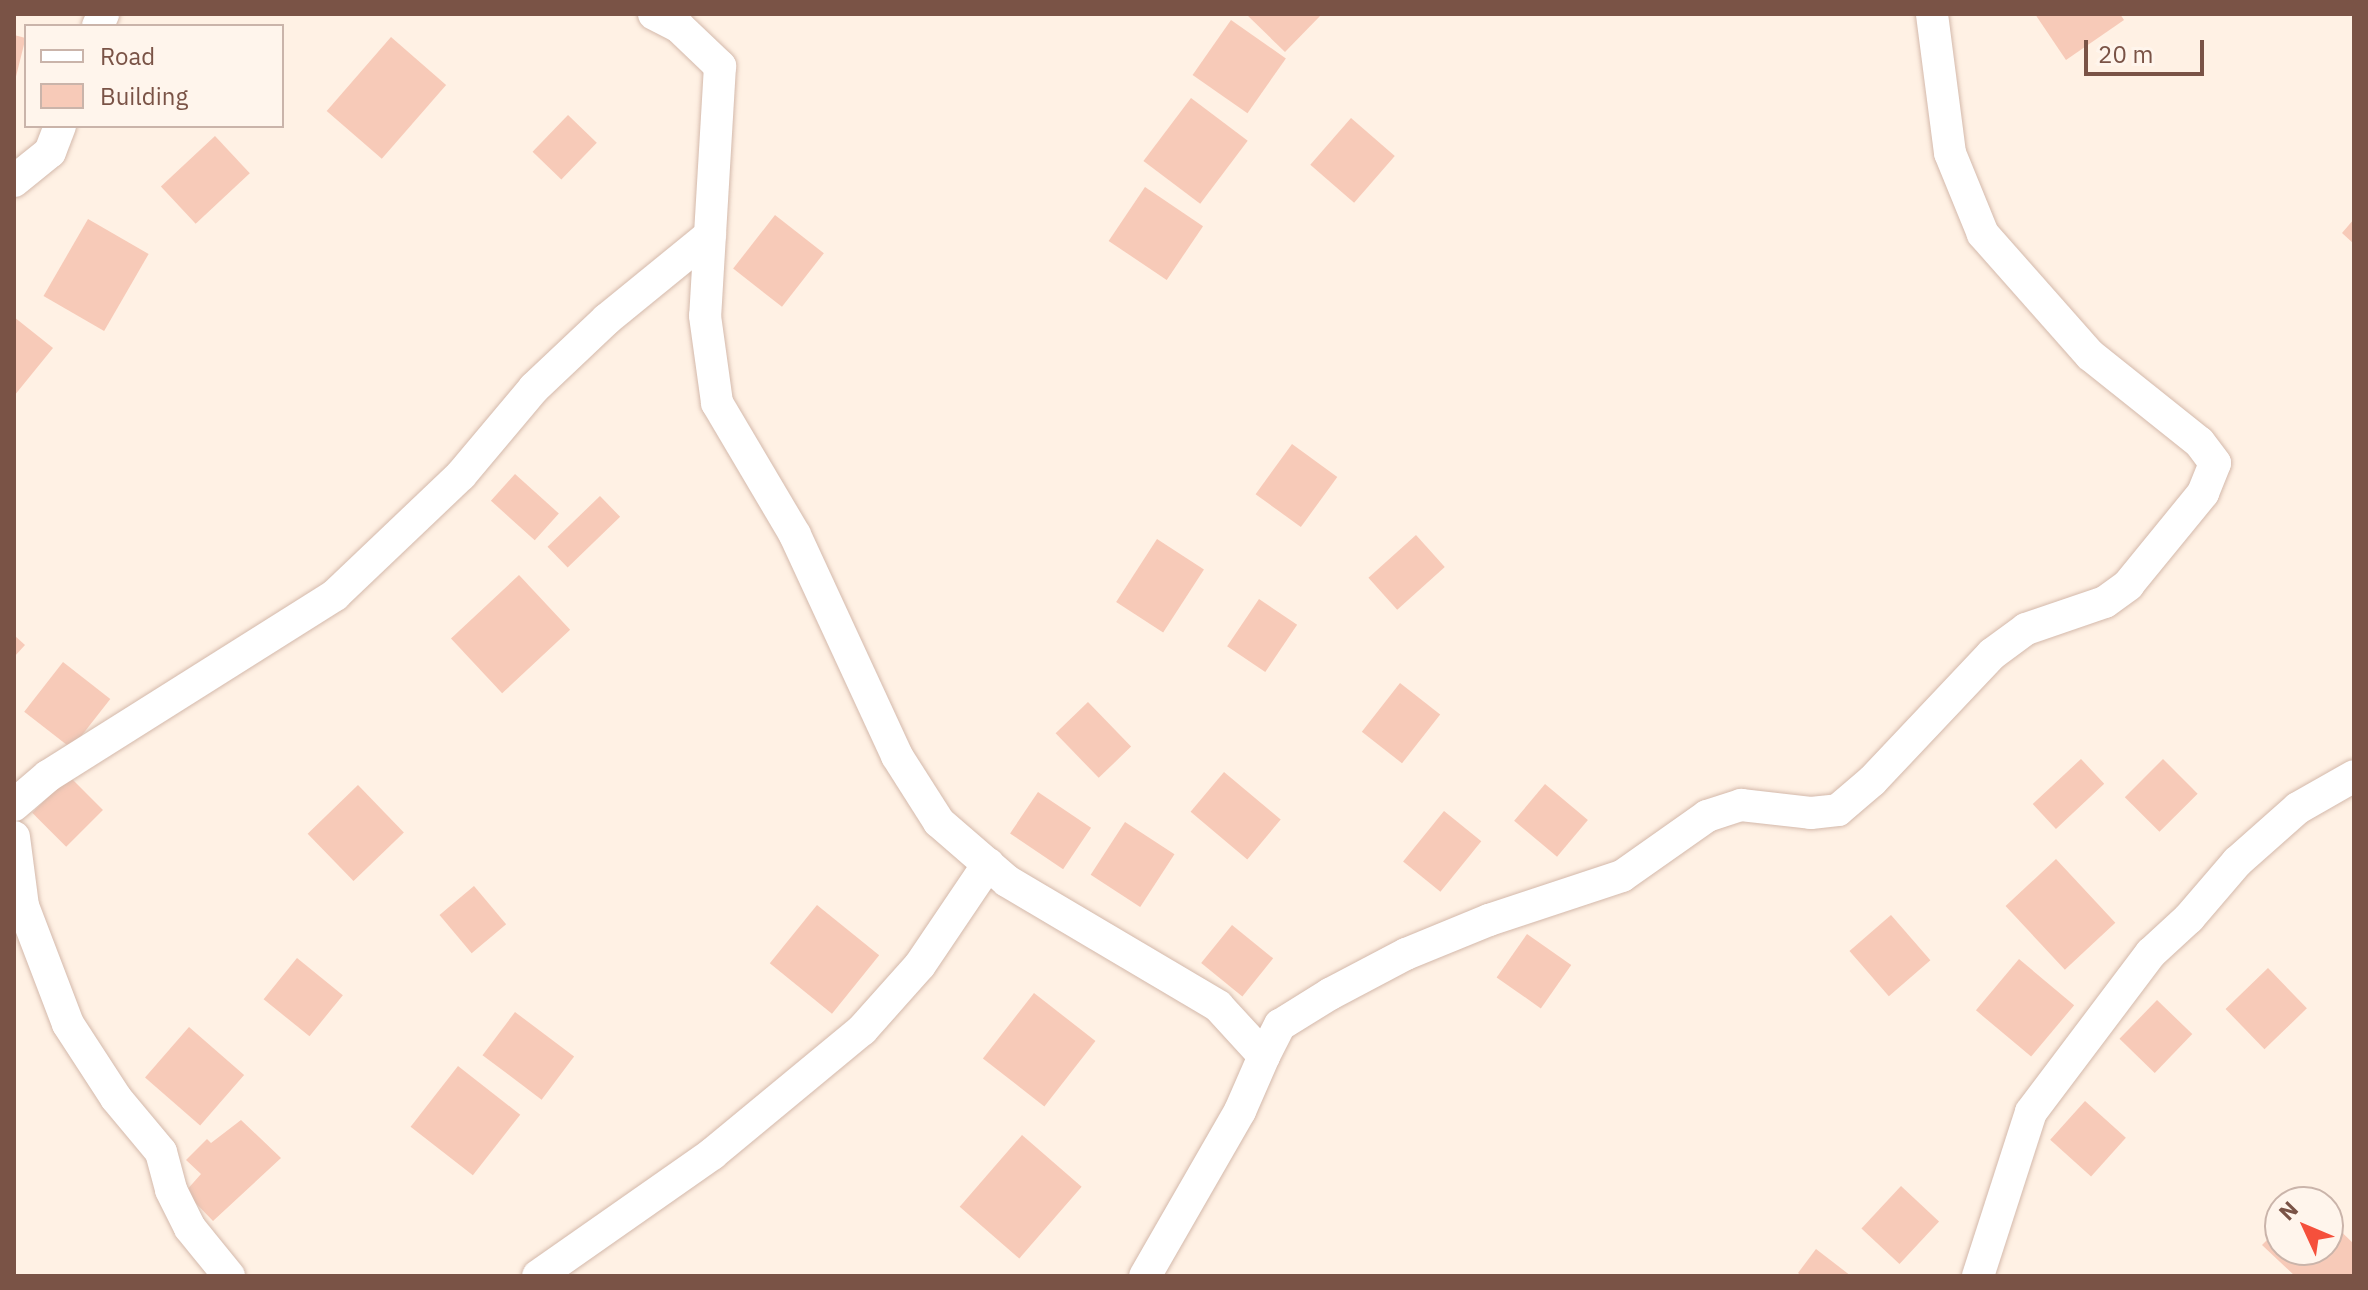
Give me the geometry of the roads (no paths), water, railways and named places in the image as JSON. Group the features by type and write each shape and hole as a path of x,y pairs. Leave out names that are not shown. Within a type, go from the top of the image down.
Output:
{"street":[{"path":"654,14 679,27 720,66 705,316 717,403 795,535 897,756 939,822 1007,881 1218,1006 1264,1056"},
{"path":"1145,1276 1240,1111 1280,1025 1330,994 1406,954 1622,876 1707,816 1741,805 1811,813 1838,810 1872,781 1992,654 2026,629 2105,602 2128,585 2203,493 2215,463 2199,442 2090,355 1983,234 1950,153 1932,14"},
{"path":"14,181 50,152 59,128"},
{"path":"14,805 48,776 335,595 461,475 534,388 607,319 710,235"},
{"path":"1978,1276 2031,1112 2151,953 2189,918 2237,862 2298,808 2354,776"},
{"path":"14,837 23,906 68,1024 116,1098 161,1152 171,1190 190,1228 229,1276"},
{"path":"538,1276 712,1154 862,1030 920,965 988,864"}]}
